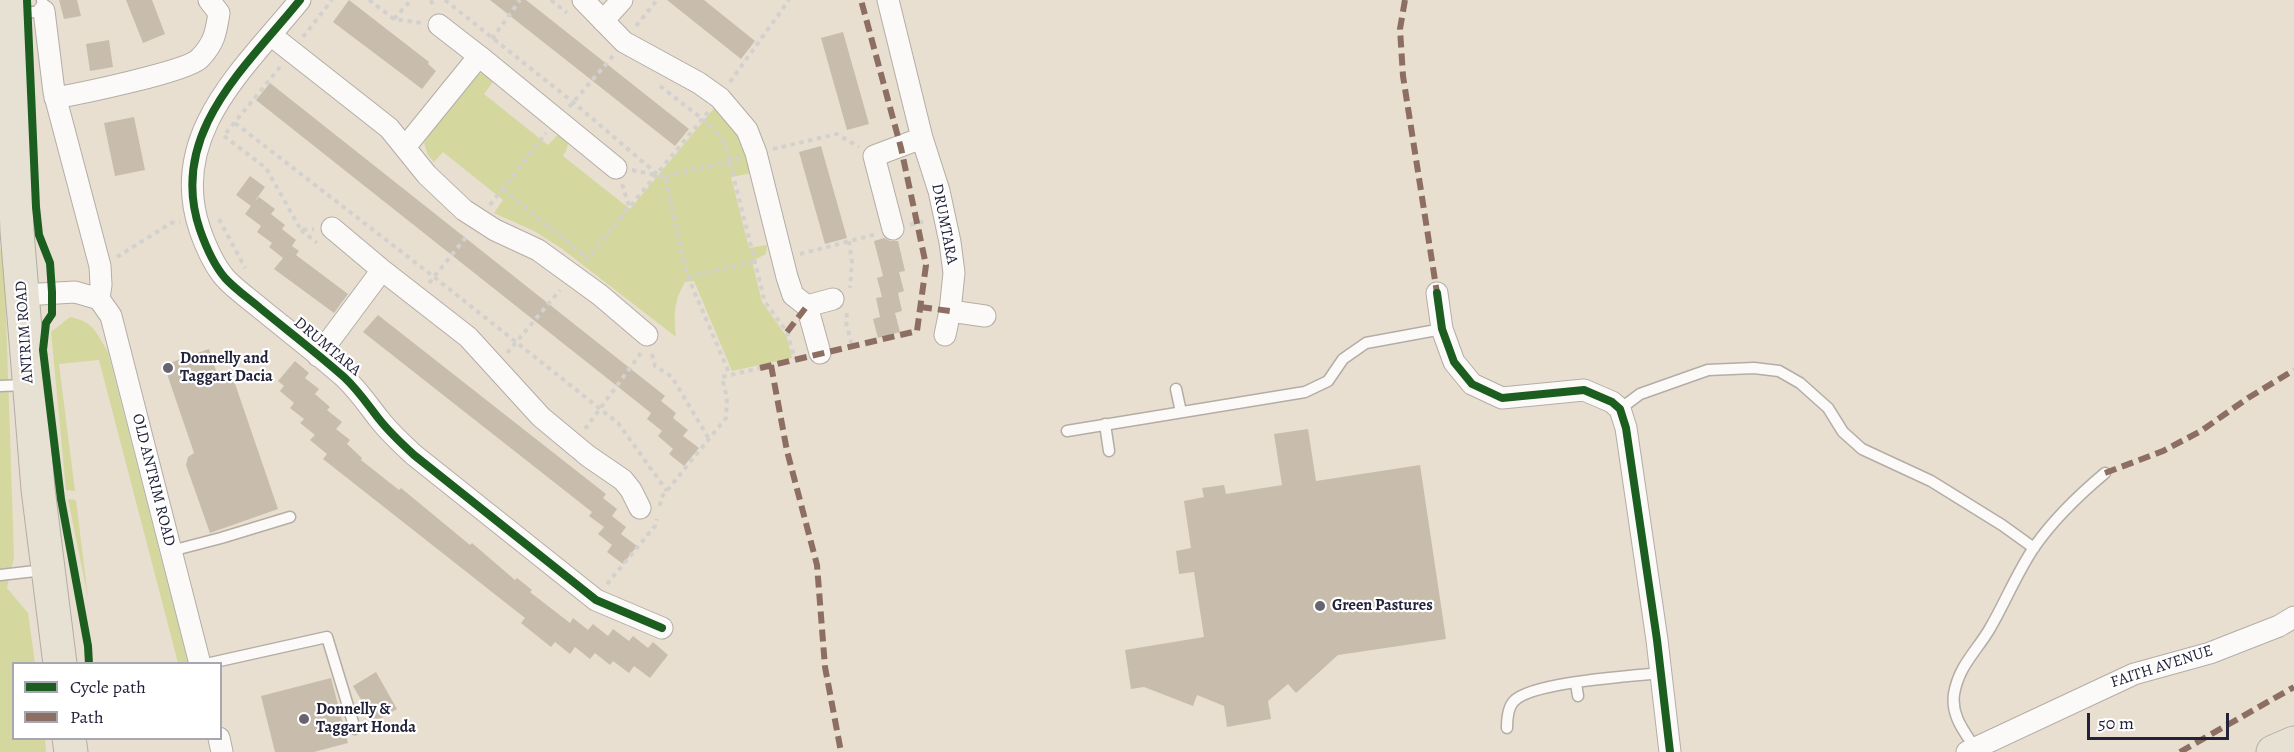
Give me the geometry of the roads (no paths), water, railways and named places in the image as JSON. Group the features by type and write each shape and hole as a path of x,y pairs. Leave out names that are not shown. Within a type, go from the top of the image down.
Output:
{"main road":[{"name":"ANTRIM ROAD","path":"9,7 16,220 23,295 15,385 38,489 60,662"},
{"path":"2273,752 2294,743"}],"street":[{"path":"55,98 87,93 197,61 216,36 219,14 209,0"},
{"name":"DRUMTARA","path":"300,0 230,87 212,112 201,136 194,158 191,187 197,220 207,250 224,277 354,386 395,437 414,455 596,600 662,628"},
{"path":"603,21 622,0"},
{"name":"DRUMTARA","path":"888,0 921,138 939,191 950,242 954,273 945,335"},
{"path":"23,295 75,292 99,299 101,285 100,267 55,98 43,5"},
{"path":"578,9 603,21 624,42 699,83 720,98 766,151 790,255 793,295 807,306 820,353"},
{"path":"439,25 616,168"},
{"path":"272,36 389,128 406,146 427,175 464,210 495,230 538,250 600,295 647,335"},
{"path":"406,146 479,56"},
{"path":"892,230 874,156 921,138"},
{"path":"332,228 468,337 541,417 588,456 623,480 640,508"},
{"path":"318,356 382,270"},
{"path":"1437,293 1442,329 1454,362 1472,384 1502,398 1584,390 1612,402 1620,410 1626,428 1670,752"},
{"name":"OLD ANTRIM ROAD","path":"99,299 111,315 200,662"},
{"path":"807,306 833,299"},
{"path":"950,311 985,315"},
{"name":"FAITH AVENUE","path":"1971,750 2134,674 2210,653 2280,626 2294,618"}],"lane":[{"path":"9,7 43,5"},
{"path":"1067,431 1305,392 1328,381 1343,358 1366,343 1442,329"},
{"path":"1620,410 1640,394 1708,370 1754,368 1779,371 1800,383 1828,408 1843,432 1862,449 1931,481 2002,525 2034,548"},
{"path":"1176,389 1181,412"},
{"path":"1106,424 1110,451"},
{"path":"1971,750 1955,717 1954,696 1962,667 1988,632 2034,548 2046,531 2083,491 2105,473"},
{"path":"171,551 290,517"},
{"path":"0,575 48,569"},
{"path":"211,662 327,637 355,729"},
{"path":"1507,728 1508,715 1514,701 1541,687 1661,673"},
{"path":"1576,683 1578,696"}],"place":[{"name":"Donnelly and Taggart Dacia","path":"168,368"},
{"name":"Green Pastures","path":"1320,606"},
{"name":"Donnelly & Taggart Honda","path":"304,719"}]}
